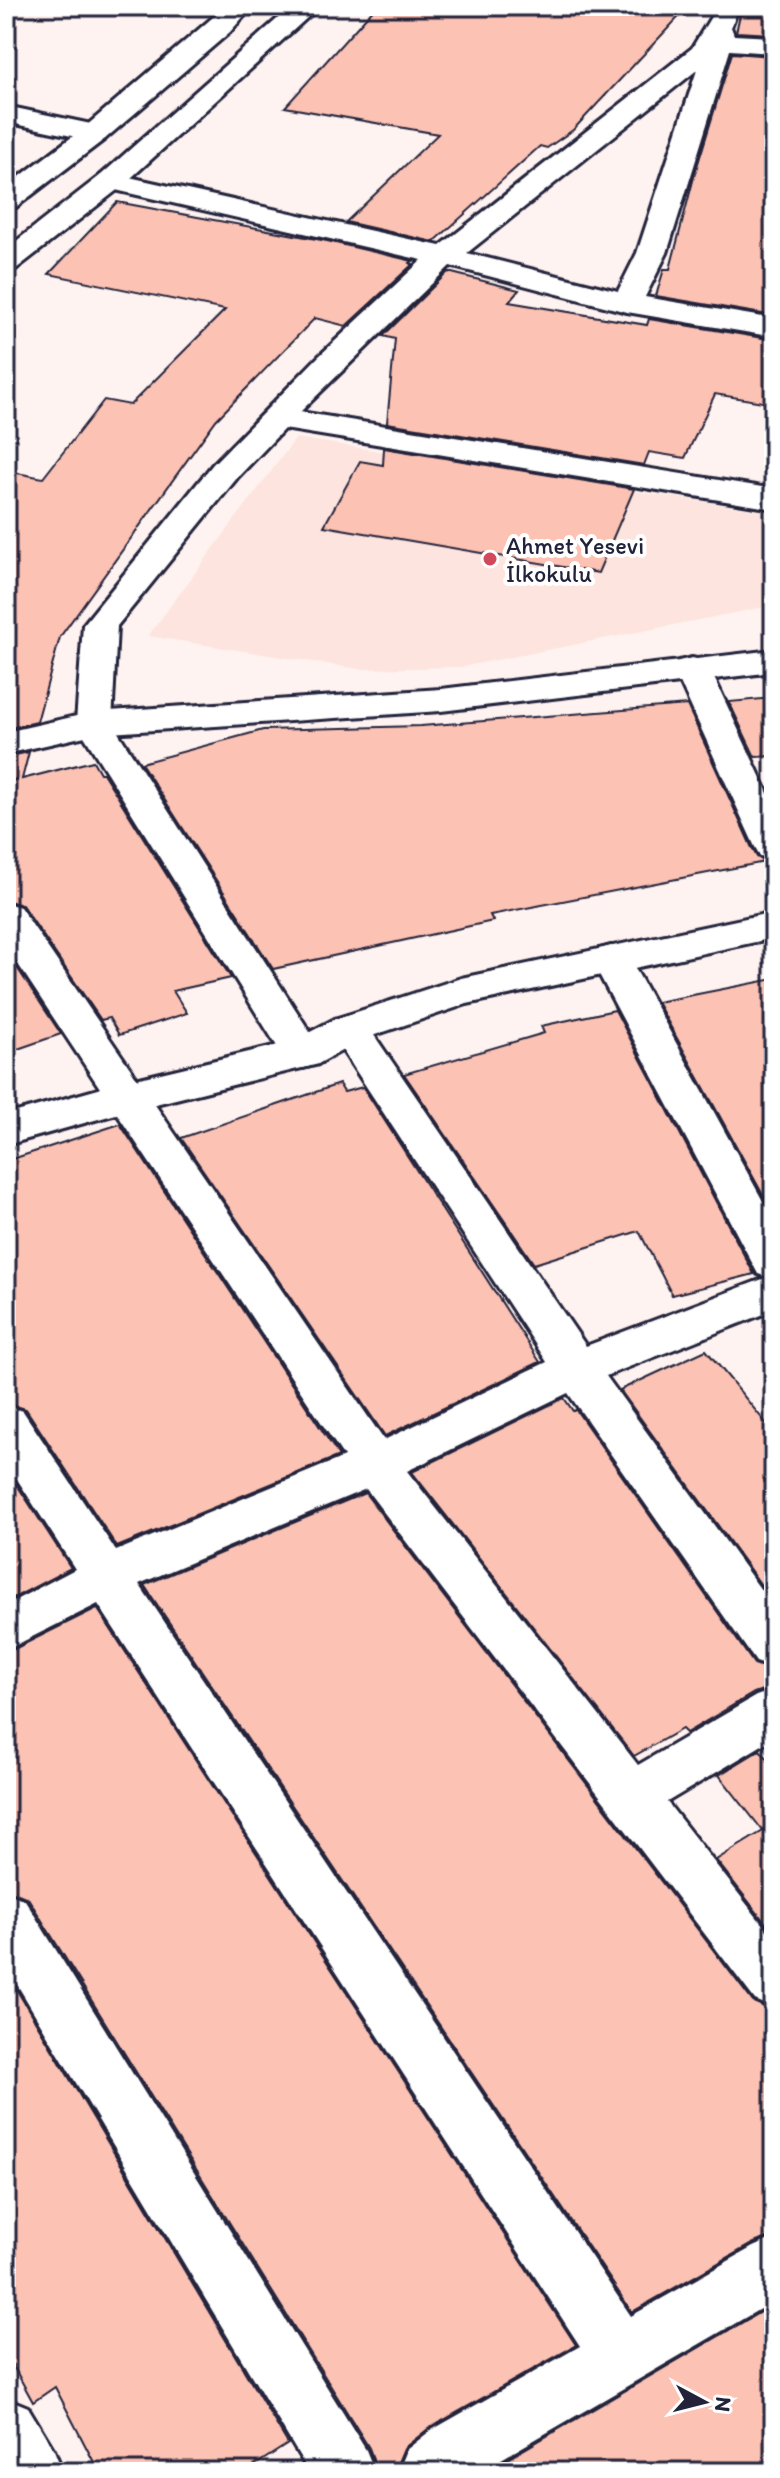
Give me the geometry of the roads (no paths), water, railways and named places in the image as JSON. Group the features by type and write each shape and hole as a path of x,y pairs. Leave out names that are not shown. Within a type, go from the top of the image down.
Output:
{"street":[{"path":"6,201 95,133 221,26 240,6"},
{"path":"6,263 111,181 307,6"},
{"path":"724,21 774,45"},
{"path":"303,1054 94,723 100,625 225,471 329,364 445,256 702,53 724,21"},
{"path":"627,303 652,253 724,21"},
{"path":"6,114 95,133"},
{"path":"111,181 445,256 627,303 774,328"},
{"path":"277,418 774,499"},
{"path":"6,743 94,723 441,700 774,661"},
{"path":"692,669 774,847"},
{"path":"6,916 375,1465 633,1795 774,1982"},
{"path":"6,1130 127,1096 303,1054 349,1029 461,992 774,925"},
{"path":"611,959 774,1262"},
{"path":"349,1029 576,1369 774,1647"},
{"path":"6,1629 107,1576 375,1465 576,1369 774,1292"},
{"path":"6,1424 622,2356"},
{"path":"633,1795 774,1712"},
{"path":"6,1917 344,2472"},
{"path":"428,2472 452,2453 774,2268"},
{"path":"6,2429 32,2472"}],"place":[{"name":"Ahmet Yesevi İlkokulu","path":"490,559"}]}
